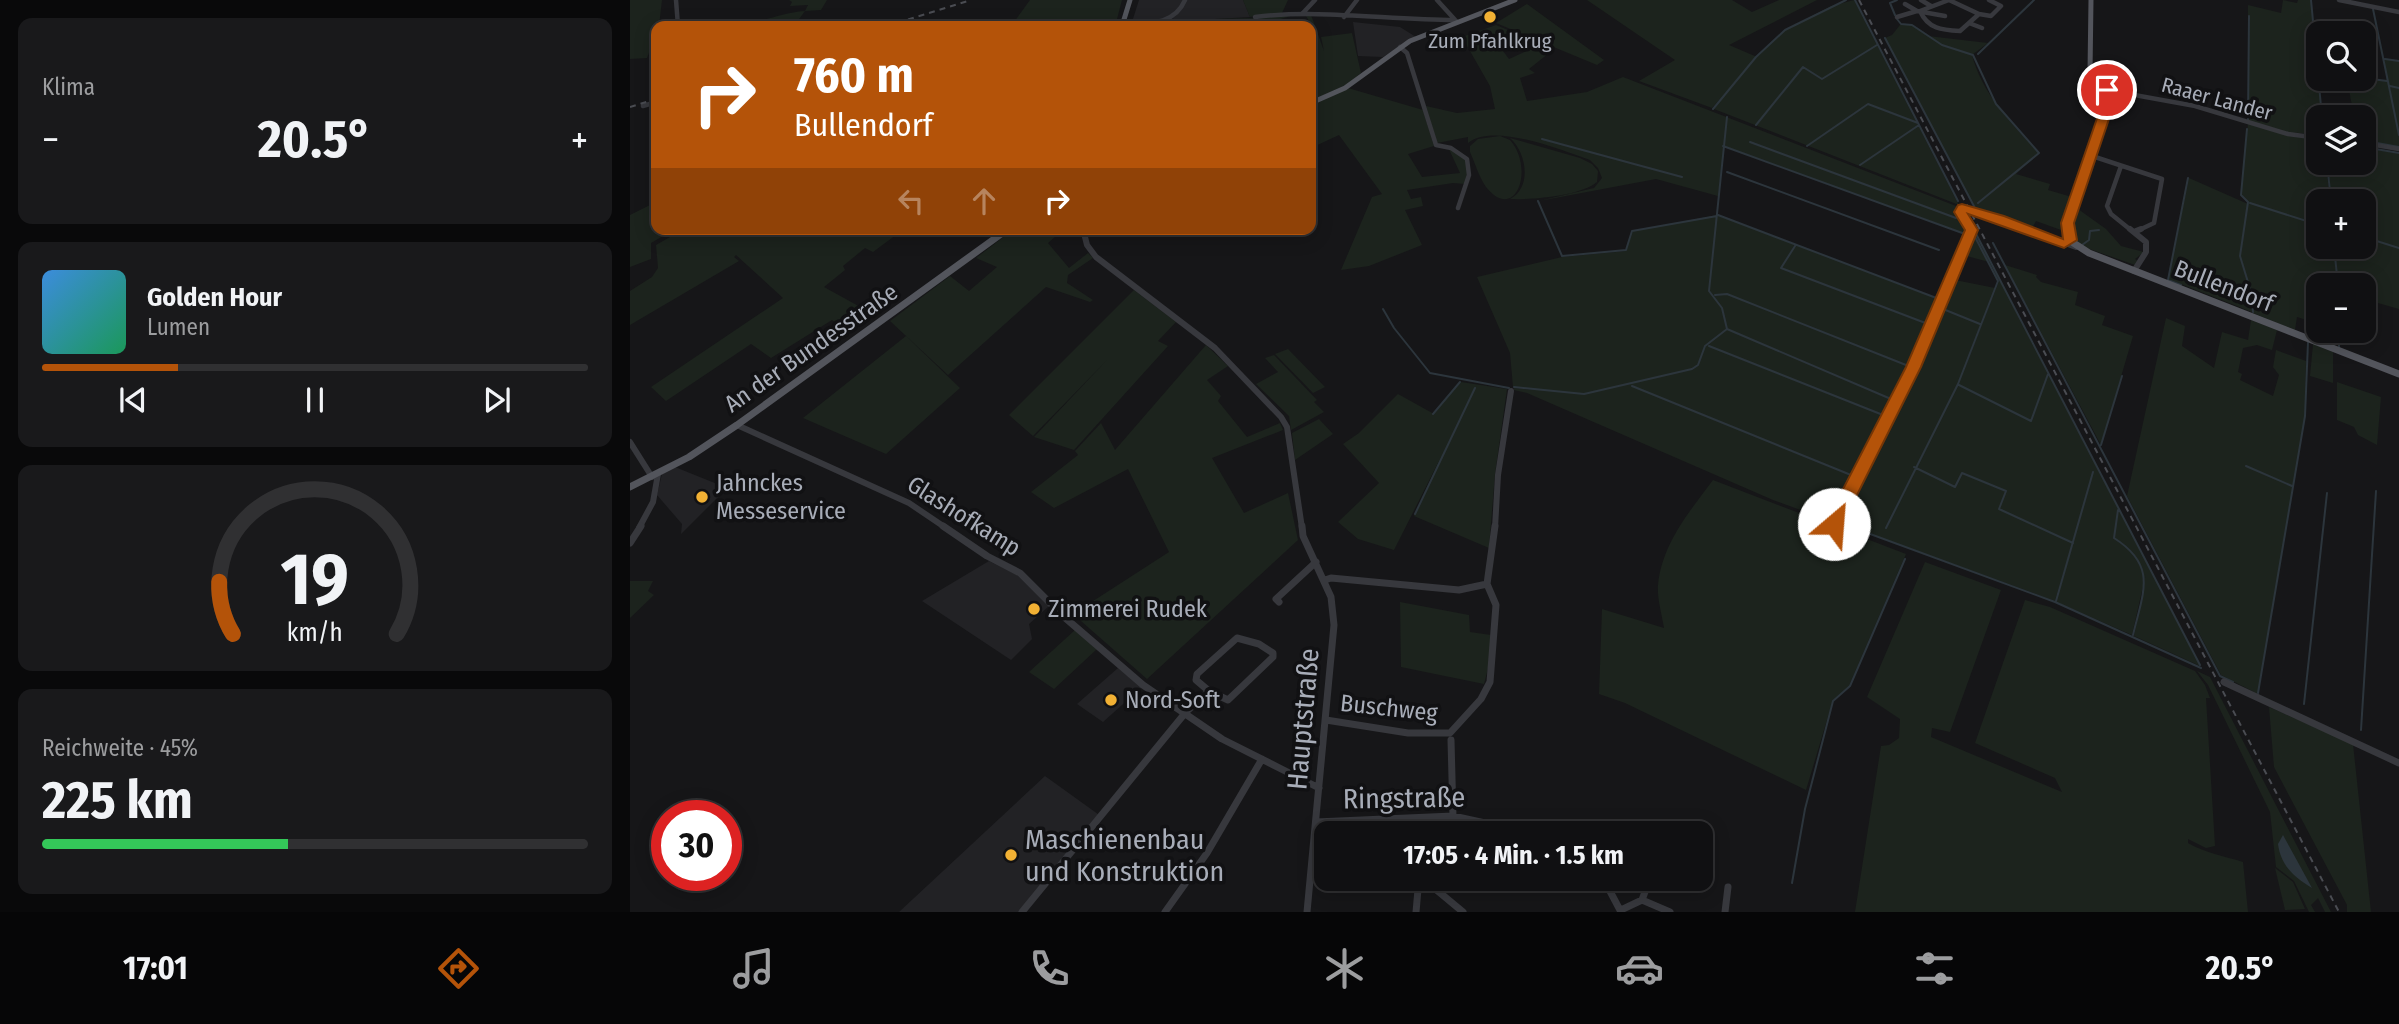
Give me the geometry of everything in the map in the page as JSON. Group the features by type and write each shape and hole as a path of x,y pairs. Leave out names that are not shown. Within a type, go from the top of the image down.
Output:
{"main road":[{"path":"1124,21 1130,0"},
{"path":"1316,101 1345,88 1400,47 1457,21 1516,0"},
{"path":"2070,244 2067,223 2110,98 2107,90 2090,72 2091,0"},
{"name":"An der Bundesstraße","path":"630,487 655,475 737,425 1000,235"},
{"name":"Bullendorf","path":"2070,244 2399,374"}],"street":[{"path":"676,0 678,21"},
{"path":"1155,21 1171,19 1181,11 1185,0"},
{"path":"1302,14 1315,0"},
{"path":"1344,17 1357,0"},
{"path":"1437,0 1457,21"},
{"path":"1921,0 1931,6"},
{"path":"1897,17 1947,0 1979,15 1991,16 2001,6 1989,0"},
{"path":"2339,0 2399,12"},
{"path":"1905,4 1919,11 1945,16"},
{"path":"1919,11 1930,26 1947,31 1960,31 1979,15"},
{"path":"1255,17 1302,14 1457,21"},
{"path":"1969,23 1982,28"},
{"path":"1947,31 1947,37"},
{"path":"1400,47 1408,52 1436,145 1460,150 1466,156 1469,169 1458,208"},
{"name":"Raaer Lander","path":"2107,90 2195,106 2288,134 2306,136"},
{"path":"643,106 651,104"},
{"path":"2376,145 2399,149"},
{"path":"2092,156 2163,181 2154,223 2136,231"},
{"path":"2121,166 2107,208 2136,231 2147,246 2146,253 2134,271"},
{"name":"Bullendorf","path":"1834,524 1914,367 1942,304 1971,230 1961,212 1962,208 2070,244"},
{"name":"Hauptstraße","path":"1084,235 1087,245 1096,257 1215,348 1281,417 1288,434 1303,536 1331,597 1334,625 1316,821"},
{"name":"Buschweg","path":"1326,720 1409,733 1450,733 1481,699 1490,682 1496,606 1487,584 1498,507 1498,475 1511,391"},
{"name":"Glashofkamp","path":"737,425 909,503 987,556 1020,573 1063,616 1143,685 1222,739 1319,788"},
{"path":"630,442 655,475 657,492 648,514 630,543"},
{"path":"1279,602 1276,599 1316,562"},
{"path":"1325,580 1331,578 1459,590 1487,584"},
{"path":"1237,638 1259,644 1273,653 1273,657 1228,700 1209,691 1196,680 1197,674 1237,638"},
{"path":"2224,682 2399,763"},
{"path":"1022,912 1185,712 1209,691"},
{"path":"1451,740 1453,816"},
{"path":"1165,912 1207,853 1262,759"},
{"name":"Ringstraße","path":"1342,821 1453,816 1476,821"},
{"name":"Hauptstraße","path":"1307,912 1314,842"},
{"path":"1725,912 1728,887"},
{"path":"1416,912 1418,891"},
{"path":"1438,891 1463,912"},
{"path":"1610,891 1621,911 1642,900 1645,891"},
{"path":"1642,900 1670,912"}],"shaded area":[{"path":"630,0 662,0 660,21 651,21 651,47 647,58 630,59"},
{"path":"789,0 827,0 821,10 805,11 808,5 790,6 792,2"},
{"path":"1030,0 1122,0 1117,21 1015,21"},
{"path":"1139,0 1243,0 1250,17 1182,21 1170,18 1132,21"},
{"path":"1243,0 1288,0 1282,13 1250,17"},
{"path":"1587,0 1732,0 1752,12 1779,0 1817,0 1729,45 1757,57 1785,30 1831,6 1854,0 1959,205 1714,109 1730,88 1712,108 1639,81 1675,60"},
{"path":"2283,0 2297,3 2298,0 2311,0 2313,21 2306,21 2306,91 2320,91 2321,105 2306,105 2306,134 2248,121 2248,5 2281,13"},
{"path":"1527,4 1604,60 1597,65 1496,23"},
{"path":"805,11 798,21 761,21 762,20"},
{"path":"1290,13 1311,15 1313,21 1309,21 1306,16 1294,15 1274,21 1259,21 1257,17"},
{"path":"1256,18 1258,21 1164,21"},
{"path":"1353,22 1400,27 1416,37 1383,57 1358,56"},
{"path":"1910,24 1928,36 1988,43 1972,55 1983,83 1999,108 2039,153 2016,174 2050,184 2048,190 2072,197 2061,230 2036,221 2031,230 1976,210 1885,38 1892,35 1900,25"},
{"path":"1496,25 1532,40 1503,51 1509,59 1542,44 1554,49 1529,69 1535,73 1520,78 1527,101 1587,92 1623,77 1956,206 1957,215 1967,228 1966,234 1724,146 1718,196 1656,179 1539,201 1594,188 1602,178 1598,168 1590,160 1510,137 1479,137 1468,143 1468,137 1437,143 1426,106 1457,113 1495,109 1490,86 1462,37"},
{"path":"1316,29 1324,51 1321,37 1352,33 1361,73 1348,84 1316,99"},
{"path":"2384,59 2399,61 2399,147 2376,143 2376,105 2352,105 2349,91 2376,91 2376,80 2387,81"},
{"path":"1348,88 1423,110 1434,146 1408,154 1422,177 1460,173 1448,147 1465,156 1468,169 1465,184 1453,183 1407,190 1411,199 1421,197 1423,206 1405,210 1422,245 1369,266 1341,270 1372,197 1382,194 1339,135 1316,146 1316,104"},
{"path":"2248,123 2306,135 2306,175 2327,175 2329,189 2306,189 2306,259 2376,259 2376,189 2330,189 2328,175 2376,175 2376,149 2399,154 2399,309 2376,302 2376,273 2306,273 2306,320 2297,317 2295,330 2253,313 2254,296 2252,312 2168,279 2189,178 2248,204 2241,195"},
{"path":"1500,136 1510,140 1521,164 1519,188 1513,196 1506,199 1497,197 1486,187 1470,152 1470,146 1478,139"},
{"path":"1510,138 1592,164 1598,171 1597,182 1568,194 1510,199 1522,187 1525,170 1520,152"},
{"path":"651,204 651,235 665,235 651,243 651,259 630,267 630,215"},
{"path":"2078,209 2106,229 2121,246 2144,252 2135,259 2138,261 2135,265 2081,246 2083,244 2080,245 2070,232"},
{"path":"1717,215 1795,244 1781,268 1796,245 1939,299 1892,399 1837,502 1840,506 1834,520 1773,500 1527,393 1514,390 1534,390 1513,387 1510,353 1477,277 1562,257 1626,251 1633,231"},
{"path":"1972,227 2118,508 2114,538 2119,509 2200,666 2134,636 2146,573 2132,635 2056,602 2087,494 2055,601 1843,524 1840,519 1916,369 1955,280 1995,288 1961,377 1999,281 1989,262 1963,255 1973,233"},
{"path":"674,235 896,235 873,252 865,248 843,266 845,270 824,287 864,309 839,325 832,320 771,358 751,344 666,401 651,387 783,298 736,255 734,257 739,261 630,325 630,291 652,277 658,268 656,245"},
{"path":"1006,235 1054,235 1056,236 1048,243 1069,268 1088,253 1093,258 1068,275 1067,283 1093,300 1090,302 1046,287 948,375 890,321 950,276 969,291 997,267 976,258"},
{"path":"2005,265 2037,275 2041,282 2078,292 2075,305 2105,316 2102,325 2133,336 2101,445"},
{"path":"1134,290 1176,322 1158,341 1168,346 1074,450 1034,437 1108,359 1033,436 1009,415"},
{"path":"2166,318 2185,326 2182,346 2214,368 2222,332 2248,340 2251,320 2277,330 2272,350 2257,345 2243,348 2238,372 2242,374 2240,380 2273,396 2279,375 2273,367 2276,350 2306,361 2305,415 2258,694 2221,675 2127,496"},
{"path":"906,336 960,388 886,454 803,418"},
{"path":"2313,344 2333,352 2333,383 2310,376"},
{"path":"1206,345 1228,366 1207,380 1221,396 1218,401 1247,437 1280,423 1283,430 1212,458 1244,513 1288,493 1298,540 1147,679 1073,614 1169,552 1128,469 1054,508 1031,492 1078,455 1075,451 1101,423 1115,450"},
{"path":"1288,349 1325,387 1313,393 1275,354"},
{"path":"1274,355 1317,400 1314,402 1324,412 1291,430 1289,416 1256,384 1278,372 1265,358"},
{"path":"1461,382 1507,389 1495,474 1489,548 1414,516 1441,457 1394,550 1358,539 1338,522 1379,483 1343,444 1359,433 1398,394 1434,414"},
{"path":"2337,382 2381,397 2377,445 2358,435 2354,427 2337,420"},
{"path":"1319,419 1333,434 1295,460 1292,433"},
{"path":"675,467 727,488 681,534 682,524 657,495 662,474"},
{"path":"1713,480 1906,554 1849,686 1833,700 1806,790 1625,703 1599,694 1602,609 1664,628 1658,585 1665,556 1678,529"},
{"path":"989,561 1017,575 1049,606 1029,624 1032,639 1011,660 922,601"},
{"path":"1925,562 2001,590 1950,732 1932,728 1931,737 2062,792 2055,778 1975,743 2025,600 2050,607 2195,671 2210,698 2206,698 2215,846 2206,848 2188,839 2188,843 2243,862 2248,912 1855,912 1881,746 1889,745 1899,738 1900,719 1867,697"},
{"path":"630,581 653,581 648,591 654,595 630,618"},
{"path":"1400,602 1469,615 1470,632 1491,635 1490,661 1484,684 1401,667"},
{"path":"1075,630 1097,649 1054,689 1029,672"},
{"path":"1118,668 1142,687 1103,722 1077,704"},
{"path":"2197,671 2210,677 2331,912 2325,912 2318,898 2311,905 2315,912 2309,912 2294,881 2276,867 2270,812 2208,685"},
{"path":"2269,707 2353,744 2371,912 2347,912 2347,905 2274,767"},
{"path":"1045,776 1102,817 1025,912 899,912"},
{"path":"2283,835 2312,888 2285,865 2278,844"},
{"path":"2275,868 2293,882 2305,909 2285,910"}],"waterway":[{"path":"1713,109 1756,57 1785,30 1846,0"},
{"path":"1855,0 1958,201"},
{"path":"1895,15 1890,3 1897,0"},
{"path":"1978,54 2034,0"},
{"path":"2311,0 2321,105"},
{"path":"2373,9 2399,135"},
{"path":"2248,120 2249,16"},
{"path":"1897,19 1901,24 1912,25 1942,45 1973,55 1996,104 2039,153 1978,203"},
{"path":"1885,38 1976,210"},
{"path":"1756,125 1803,67 1822,79 1877,45"},
{"path":"2385,59 2399,61"},
{"path":"2376,80 2387,81"},
{"path":"2390,86 2399,88"},
{"path":"1807,146 1868,104 1918,123"},
{"path":"1724,146 1727,117"},
{"path":"1860,165 1919,125"},
{"path":"2247,129 2241,195 2248,202 2240,256 2251,292 2253,312"},
{"path":"1542,139 1682,177"},
{"path":"1750,142 1956,218"},
{"path":"2376,143 2399,147"},
{"path":"1717,216 1724,146"},
{"path":"1724,146 1965,234"},
{"path":"2376,149 2399,153"},
{"path":"1727,172 1939,250"},
{"path":"2328,175 2330,189"},
{"path":"2181,285 2168,280 2188,178"},
{"path":"1538,201 1562,256 1626,250 1632,231 1717,216"},
{"path":"2250,203 2306,221"},
{"path":"1956,211 1964,221"},
{"path":"1718,215 1939,299"},
{"path":"1717,216 1709,291 1722,308 1727,329"},
{"path":"1973,228 2200,665"},
{"path":"2082,245 2089,240 2090,231 2099,230"},
{"path":"1916,468 1958,384 1998,281 1974,235"},
{"path":"2376,241 2399,248"},
{"path":"1993,243 2220,676 2233,682"},
{"path":"1795,246 1781,268 1928,324"},
{"path":"2335,259 2337,273"},
{"path":"1954,281 1916,369 1840,519 1843,524 2055,602 2201,668"},
{"path":"1715,295 1727,294 1906,365"},
{"path":"1383,309 1394,328 1430,373 1509,388"},
{"path":"1943,309 1980,324"},
{"path":"1514,387 1584,394 1692,369 1698,365 1705,346 1727,329"},
{"path":"1727,329 1891,399"},
{"path":"1899,384 1920,342"},
{"path":"2258,693 2305,416 2308,343"},
{"path":"2339,343 2339,348"},
{"path":"1709,346 1883,415"},
{"path":"1959,385 2031,421 2048,374"},
{"path":"2101,445 2122,376"},
{"path":"1433,414 1460,382"},
{"path":"1632,386 1851,475"},
{"path":"1415,514 1475,388"},
{"path":"1838,503 1885,414"},
{"path":"2246,466 2292,486"},
{"path":"1886,528 1916,468"},
{"path":"1916,468 1955,487 1962,473 2006,491 1999,509 2073,543"},
{"path":"2073,543 2093,472"},
{"path":"2361,730 2376,491"},
{"path":"2304,704 2327,493"},
{"path":"2118,510 2114,538 2137,559 2144,581 2133,635"},
{"path":"2056,601 2073,543"},
{"path":"1792,883 1805,809 1833,701 1850,686 1905,559"}],"railway":[{"path":"903,21 971,0"},
{"path":"1859,0 2339,912"},
{"path":"630,107 651,101"}],"place":[{"name":"Zum Pfahlkrug","path":"1490,17"},
{"name":"Jahnckes Messeservice","path":"702,497"},
{"name":"Zimmerei Rudek","path":"1034,609"},
{"name":"Nord-Soft","path":"1111,700"},
{"name":"Maschienenbau und Konstruktion","path":"1011,855"}],"route":[{"path":"1834,524 1914,367 1942,304 1971,230 1968,220 1961,212 1962,208 2000,219 2064,244 2070,240 2067,223 2095,148 2110,98 2107,90"}]}
